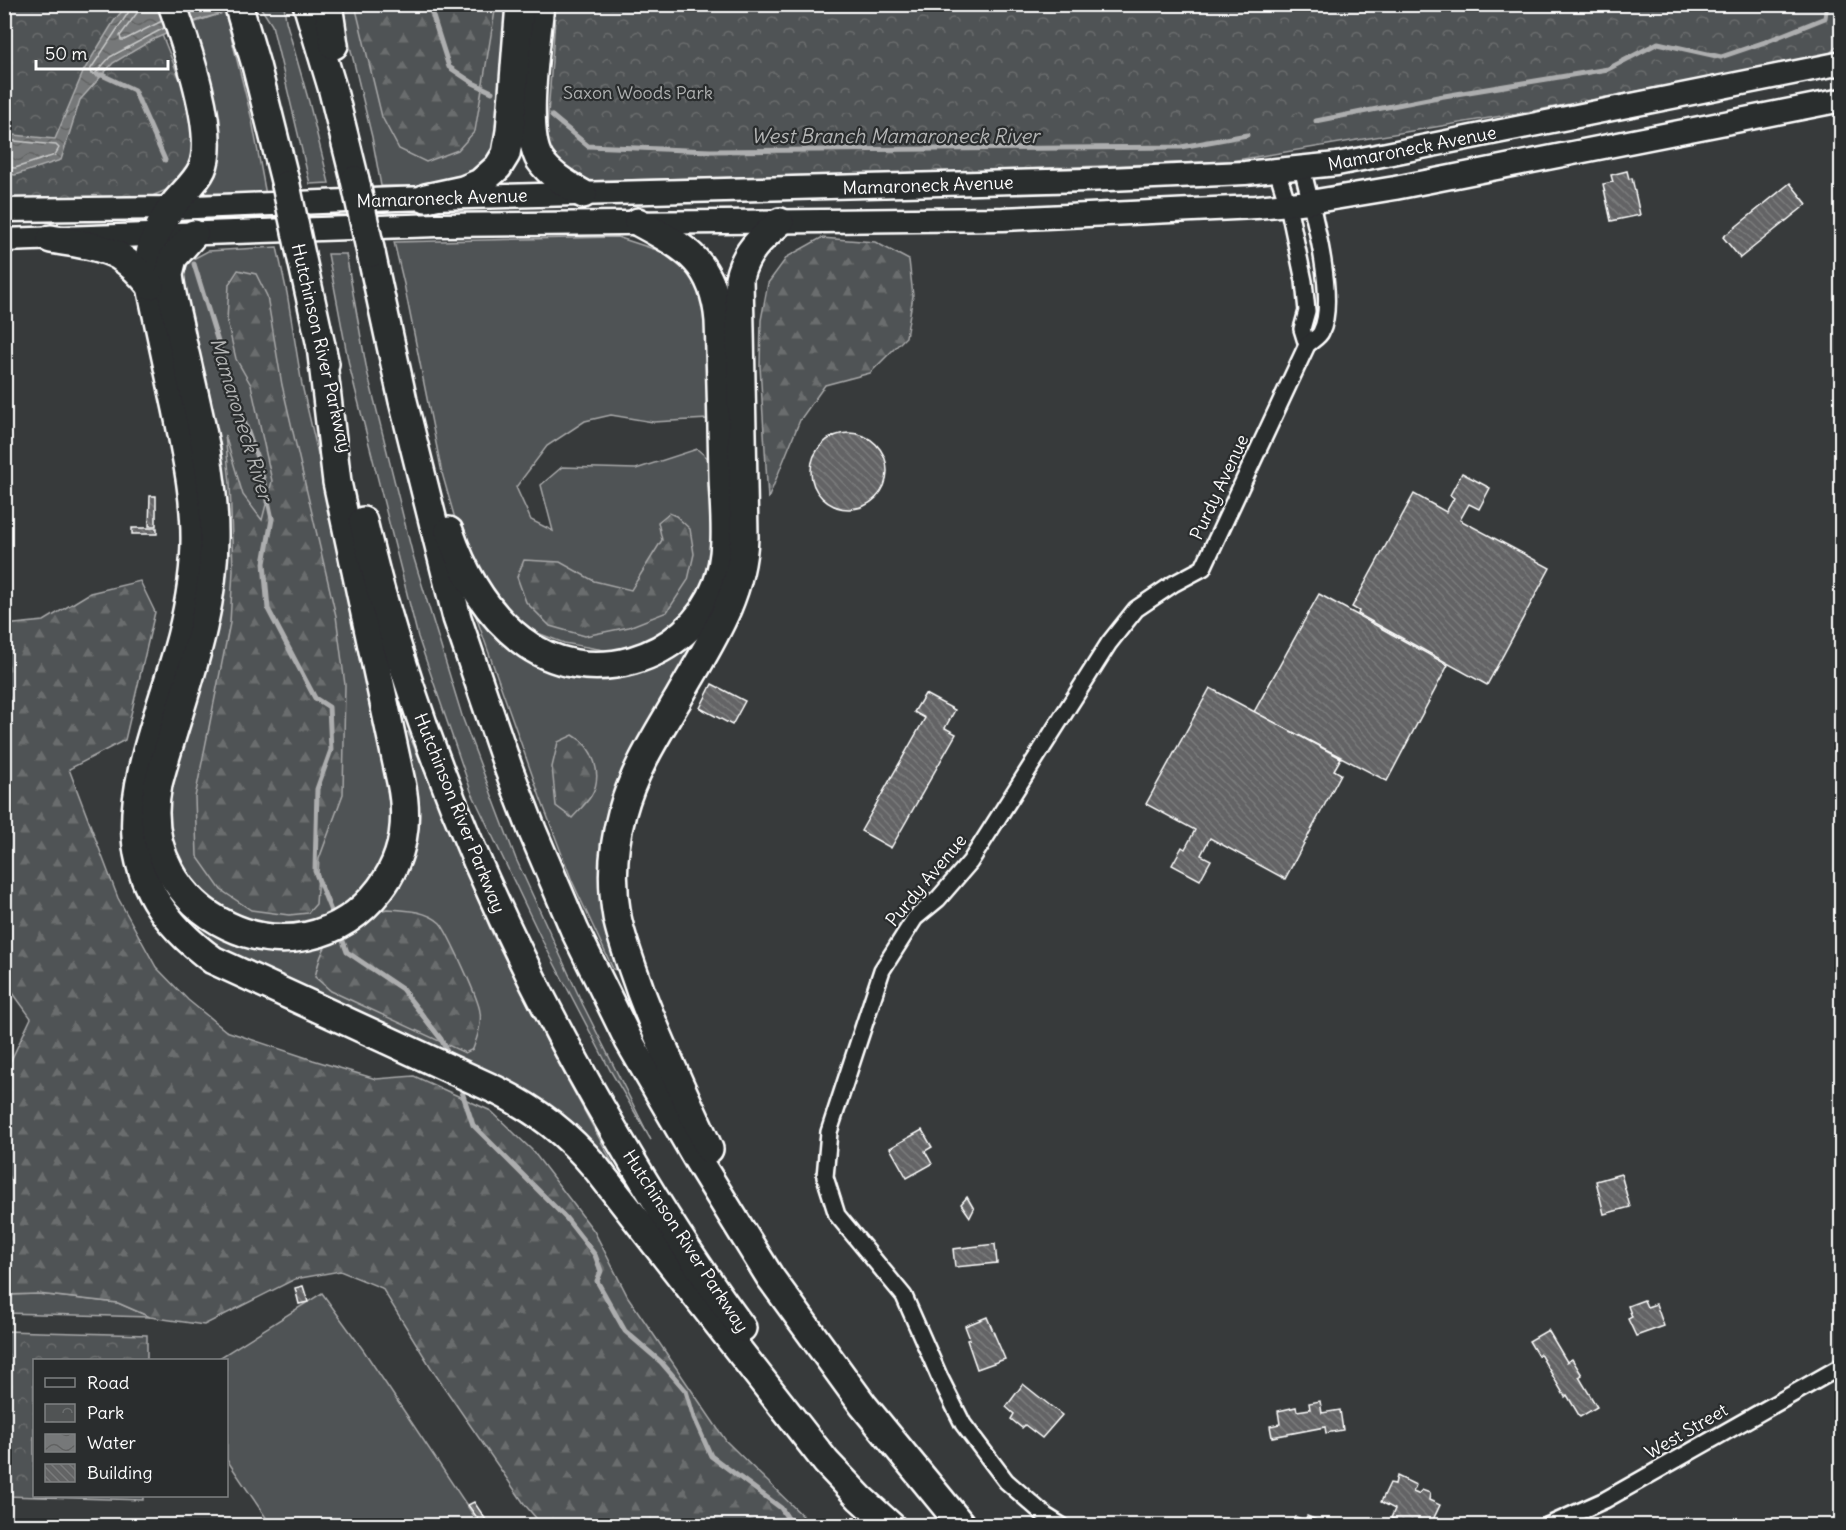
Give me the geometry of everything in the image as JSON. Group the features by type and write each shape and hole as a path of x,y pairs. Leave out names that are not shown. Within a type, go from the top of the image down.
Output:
{"highway":[{"path":"172,4 200,104 207,148 199,176 171,208 149,253 148,261 150,285 194,503 195,546 191,589 183,629 138,782 135,827 142,869 154,896 170,920 189,941 213,960 496,1089 543,1116 580,1149 826,1462 891,1526"},
{"path":"426,198 464,190 480,183 498,167 506,154 510,131 520,4"},
{"path":"540,4 531,117 534,145 547,169 584,194"},
{"path":"319,10 403,401 449,587 467,649 502,751 545,861 575,931 629,1041 770,1278 863,1405 962,1526"},
{"name":"Hutchinson River Parkway","path":"242,17 264,94 321,346 382,595 422,718 456,808 517,949 592,1093 693,1258 780,1380 896,1526"},
{"path":"403,401 460,558 484,601 520,639 533,648 560,660 587,665 618,664 635,660 672,643 694,623 703,610 717,584 724,558 719,321 715,291 700,264 681,246 638,222"},
{"path":"770,1278 676,1077 646,1004 620,926 615,899 614,864 618,830 634,779 725,616 742,567 744,537 739,278 751,248 780,222"},
{"path":"194,234 173,258 169,273 205,446 213,513 214,553 210,594 202,636 156,790 154,808 156,832 163,856 174,880 206,914 226,926 248,934 282,939 306,937 341,924 369,902 390,875 401,849 404,824 405,798 337,482 321,346"},
{"path":"51,239 101,249 118,255 150,285"}],"main road":[{"name":"Mamaroneck Avenue","path":"4,210 171,208 426,198 1086,180 1277,170 1337,164 1842,63"},
{"name":"Mamaroneck Avenue","path":"4,240 406,226 1025,218 1299,203 1395,188 1842,100"}],"street":[{"name":"Purdy Avenue","path":"1302,168 1299,203 1307,311 1302,329 1307,345"},
{"name":"Purdy Avenue","path":"1062,1526 1046,1516 1006,1481 963,1424 939,1378 904,1296 837,1215 825,1177 829,1132 882,970 891,953 915,918 938,899 970,862 1109,643 1136,609 1173,584 1203,568 1307,345 1321,333 1325,315 1326,291 1299,203 1277,170"},
{"name":"West Street","path":"1547,1526 1605,1500 1842,1366"}],"green space":[{"path":"4,5 150,5 189,102 197,159 180,184 150,197 5,199"},
{"path":"259,5 284,5 286,21 329,183 310,184 272,25"},
{"path":"340,5 507,5 496,145 482,165 471,173 447,183 421,186 381,186 372,137"},
{"path":"355,5 496,5 475,131 458,150 426,162 399,149 382,117"},
{"name":"Saxon Woods Park","path":"556,5 1841,5 1841,42 1828,55 1538,110 1231,161 971,171 543,182"},
{"path":"225,12 252,120 266,195 201,193 184,26"},
{"path":"617,237 660,251 697,280 708,316 708,419 653,422 611,415 585,421 547,446 516,487 531,520 553,531 541,485 562,467 636,469 697,449 710,460 714,546 709,581 687,617 647,644 615,652 564,643 535,632 500,603 461,540 442,473 394,242"},
{"path":"821,238 875,242 909,260 913,296 906,337 870,373 825,385 800,420 768,499 760,366 761,320 768,283 787,257"},
{"path":"277,247 302,385 387,751 396,815 381,870 348,905 301,927 268,926 222,910 186,879 169,842 165,801 179,743 212,650 229,554 226,489 182,278 189,261 208,251"},
{"path":"328,254 346,254 367,371 412,552 463,719 516,859 583,1005 651,1140 610,1070 543,942 471,791 418,637 349,365"},
{"path":"238,270 256,274 267,296 282,385 336,616 345,685 343,794 319,859 316,904 308,913 289,915 251,910 221,890 197,856 195,797 230,623 233,570 230,483 225,435 243,495 262,520 272,481 251,385 236,359 227,321 229,284"},
{"path":"669,513 676,516 690,529 694,554 688,580 667,612 629,627 585,636 550,626 526,602 517,577 524,560 560,562 594,581 631,590 662,540 658,522"},
{"path":"140,581 155,612 125,740 69,769 118,898 156,967 188,1000 226,1031 376,1079 414,1076 491,1111 532,1150 594,1231 628,1297 726,1441 812,1525 542,1525 525,1505 435,1374 382,1288 340,1271 295,1279 204,1325 150,1317 118,1303 38,1294 5,1295 5,1073 31,1018 5,982 5,625 44,621 90,593"},
{"path":"482,608 544,665 696,636 702,642 611,831 625,973 613,969 572,881 474,611"},
{"path":"408,732 492,933 549,1046 616,1169 612,1173 580,1130 547,1110 203,941 172,915 158,872 295,948 407,865 401,734"},
{"path":"573,735 586,746 591,754 596,779 591,796 572,818 556,806 552,767 558,742"},
{"path":"387,909 408,910 428,915 440,923 444,929 469,981 480,1012 480,1026 473,1049 465,1053 331,991 315,977 323,951 332,938 358,921"},
{"path":"322,1293 364,1351 480,1525 271,1525 228,1461 228,1359 218,1359"},
{"path":"38,1294 118,1303 150,1317 5,1313 4,1295"},
{"path":"5,1331 147,1335 147,1359 33,1359 33,1497 5,1496"},
{"path":"40,1497 143,1497 143,1500"}],"water":[{"path":"127,5 252,5 198,20 152,40 113,63 80,100 61,160 15,175 5,173 4,134 55,139 84,70 114,21"}],"building":[{"path":"1627,171 1629,179 1632,178 1640,215 1611,221 1603,184 1613,182 1611,175"},
{"path":"1790,183 1807,204 1740,258 1723,237"},
{"path":"849,433 863,436 876,444 884,457 887,471 884,485 876,498 863,506 849,509 835,506 822,498 814,485 811,471 814,457 822,444 835,436"},
{"path":"1462,473 1490,488 1479,509 1469,504 1460,520 1550,568 1487,685 1358,614 1359,611 1352,607 1414,494 1446,512 1454,498 1450,495"},
{"path":"150,496 156,496 156,526 149,526"},
{"path":"132,528 157,528 157,534 132,534"},
{"path":"1319,594 1448,665 1387,781 1254,712"},
{"path":"712,684 745,701 732,725 700,708"},
{"path":"1210,688 1341,758 1334,770 1341,774 1285,879 1210,838 1201,855 1211,860 1200,880 1172,865 1182,847 1185,849 1195,830 1146,804"},
{"path":"925,694 955,710 945,728 956,734 891,848 861,831 925,718 914,712"},
{"path":"922,1130 932,1147 925,1151 932,1164 907,1178 890,1148"},
{"path":"1621,1174 1630,1207 1604,1214 1596,1181"},
{"path":"967,1197 974,1209 970,1217 961,1204"},
{"path":"995,1244 997,1263 955,1267 953,1249"},
{"path":"303,1286 308,1302 299,1304 295,1288"},
{"path":"1644,1300 1647,1307 1656,1304 1664,1326 1636,1336 1628,1319 1632,1317 1628,1306"},
{"path":"987,1317 1005,1359 977,1369 967,1340 970,1339 965,1326"},
{"path":"1548,1330 1567,1362 1572,1359 1582,1375 1579,1377 1597,1407 1580,1417 1567,1395 1565,1397 1540,1354 1538,1356 1529,1341"},
{"path":"1023,1384 1062,1415 1042,1438 1025,1425 1022,1428 1011,1419 1014,1414 1006,1407"},
{"path":"1320,1401 1322,1413 1340,1410 1343,1430 1326,1433 1325,1427 1272,1437 1270,1426 1280,1424 1278,1411 1296,1407 1297,1411 1310,1409 1309,1403"},
{"path":"1397,1476 1416,1485 1413,1492 1418,1494 1422,1490 1430,1493 1429,1500 1440,1505 1430,1526 1407,1526 1391,1518 1395,1509 1381,1502 1390,1483 1395,1484"},
{"path":"474,1502 490,1526 483,1526 468,1505"},
{"path":"1307,1516 1329,1526 1292,1526 1296,1517 1305,1520"}],"waterway":[{"name":"West Branch Mamaroneck River","path":"429,4 449,67 492,92"},
{"name":"West Branch Mamaroneck River","path":"1316,121 1438,97 1608,69 1658,43 1721,57 1825,18 1827,4"},
{"name":"Mamaroneck River","path":"97,75 102,75 134,90 165,160"},
{"name":"West Branch Mamaroneck River","path":"552,116 588,146 710,151 1181,147 1247,135"},
{"name":"Mamaroneck River","path":"194,264 231,384 261,469 272,519 264,563 268,609 315,698 329,707 331,750 317,789 315,871 333,916"},
{"name":"Mamaroneck River","path":"339,930 347,952 402,989 441,1039 450,1058"},
{"name":"Mamaroneck River","path":"459,1083 473,1125 566,1218 595,1255 601,1271 597,1281 625,1331 661,1362 686,1391 694,1418 711,1456 781,1508 793,1526"}]}
